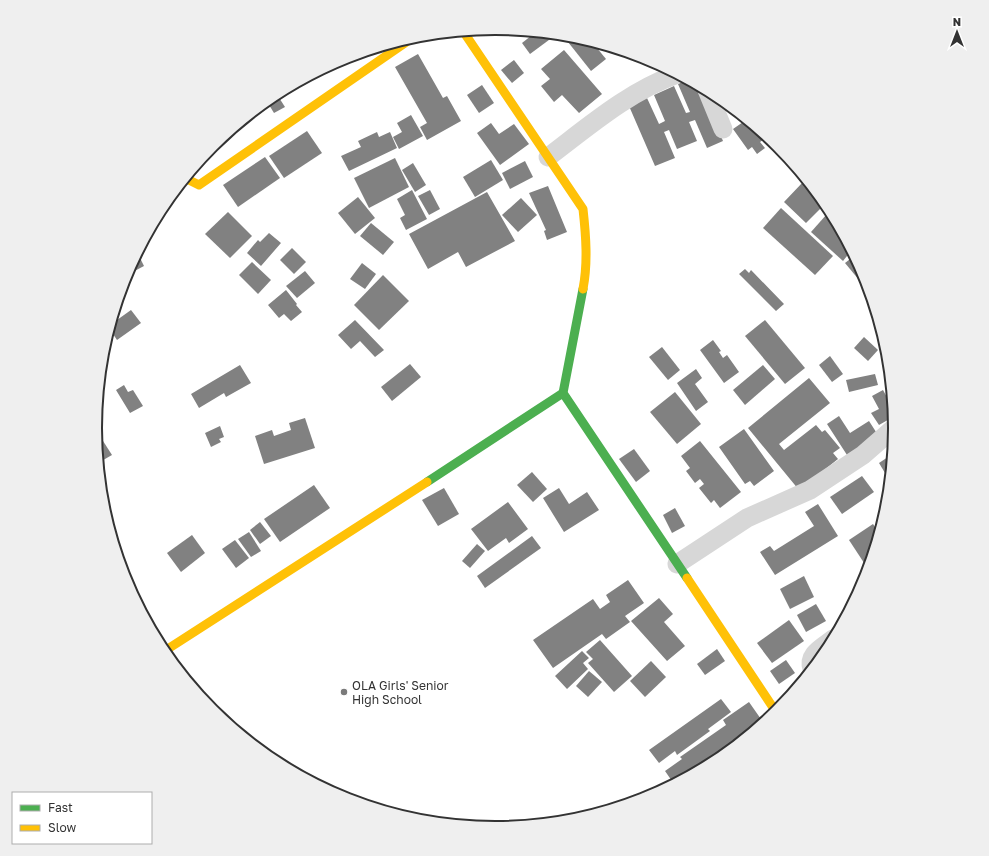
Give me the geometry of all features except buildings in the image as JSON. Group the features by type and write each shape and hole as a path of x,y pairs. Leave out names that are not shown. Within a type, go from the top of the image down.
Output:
{"street":[{"path":"467,36 583,209 586,237 585,277 563,393 772,706"},
{"path":"190,181 198,185 399,47"},
{"path":"548,157 624,101 652,83 669,77"},
{"path":"711,100 722,129"},
{"path":"169,648 563,393"},
{"path":"678,564 747,518 810,490 863,455 888,433"},
{"path":"812,658 814,653 818,650"}],"traffic: fast":[{"path":"583,289 563,393 687,578"},
{"path":"427,482 563,393"}],"traffic: slow":[{"path":"467,36 583,209 586,249 586,269 583,289"},
{"path":"190,180 199,185 399,47"},
{"path":"169,648 427,482"},
{"path":"687,578 772,706"}],"place":[{"name":"OLA Girls' Senior High School","path":"344,692"}]}
